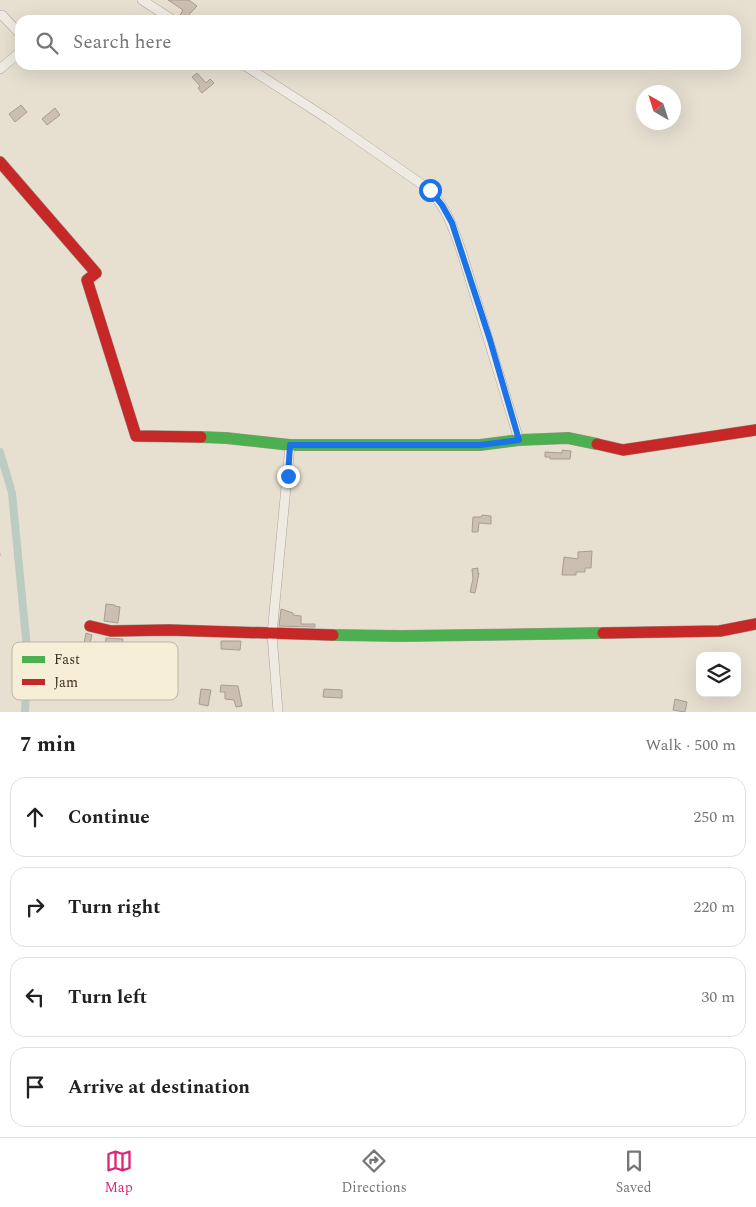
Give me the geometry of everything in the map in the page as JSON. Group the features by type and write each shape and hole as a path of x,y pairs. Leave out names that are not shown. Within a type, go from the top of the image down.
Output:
{"street":[{"path":"142,0 166,15"},
{"path":"2,15 15,29"},
{"path":"0,69 15,56"},
{"path":"252,70 328,119 430,190 442,205 452,223 519,440"},
{"path":"0,162 96,273 87,280 136,436 226,438 290,445 480,445 519,440 568,438 623,450 756,430"},
{"path":"278,712 272,634 290,445"},
{"path":"90,626 111,631 169,630 402,636 720,631 756,624"}],"building":[{"path":"168,0 189,0 197,6 189,15 180,15 183,10"},
{"path":"197,73 206,83 210,79 214,83 202,93 198,88 200,86 192,77"},
{"path":"21,105 27,112 15,122 9,114"},
{"path":"55,108 60,115 47,125 42,119"},
{"path":"562,450 571,451 570,459 550,459 550,457 545,457 545,452 562,453"},
{"path":"482,515 491,516 491,524 479,523 478,532 472,532 473,517 481,517"},
{"path":"592,551 591,568 585,568 585,572 576,572 576,575 562,575 564,557 578,559 578,552"},
{"path":"478,568 479,573 475,593 470,592 473,579 472,569"},
{"path":"106,604 120,607 118,623 104,621"},
{"path":"281,609 293,613 293,615 301,616 301,624 315,624 315,627 279,626"},
{"path":"86,633 92,635 90,642 84,642"},
{"path":"106,638 123,639 123,642 105,642"},
{"path":"221,641 241,641 240,650 221,649"},
{"path":"221,685 238,686 242,706 236,707 234,700 225,699 225,692 220,692"},
{"path":"201,689 211,690 208,706 199,704"},
{"path":"324,689 342,690 342,698 323,697"},
{"path":"675,699 687,702 685,712 673,710"}],"waterway":[{"path":"0,452 12,493 26,642"},
{"path":"25,712 26,700"}],"traffic: fast":[{"path":"201,437 290,445 480,445 519,440 568,438 597,444"},
{"path":"333,635 401,636 603,633"}],"traffic: jam":[{"path":"0,162 96,273 87,280 136,436 201,437"},
{"path":"597,444 623,450 756,430"},
{"path":"603,633 720,631 756,624"},
{"path":"90,626 111,631 169,630 333,635"}],"route":[{"path":"288,476 290,445 480,445 519,440 490,340 452,223 442,205 430,190"}]}
